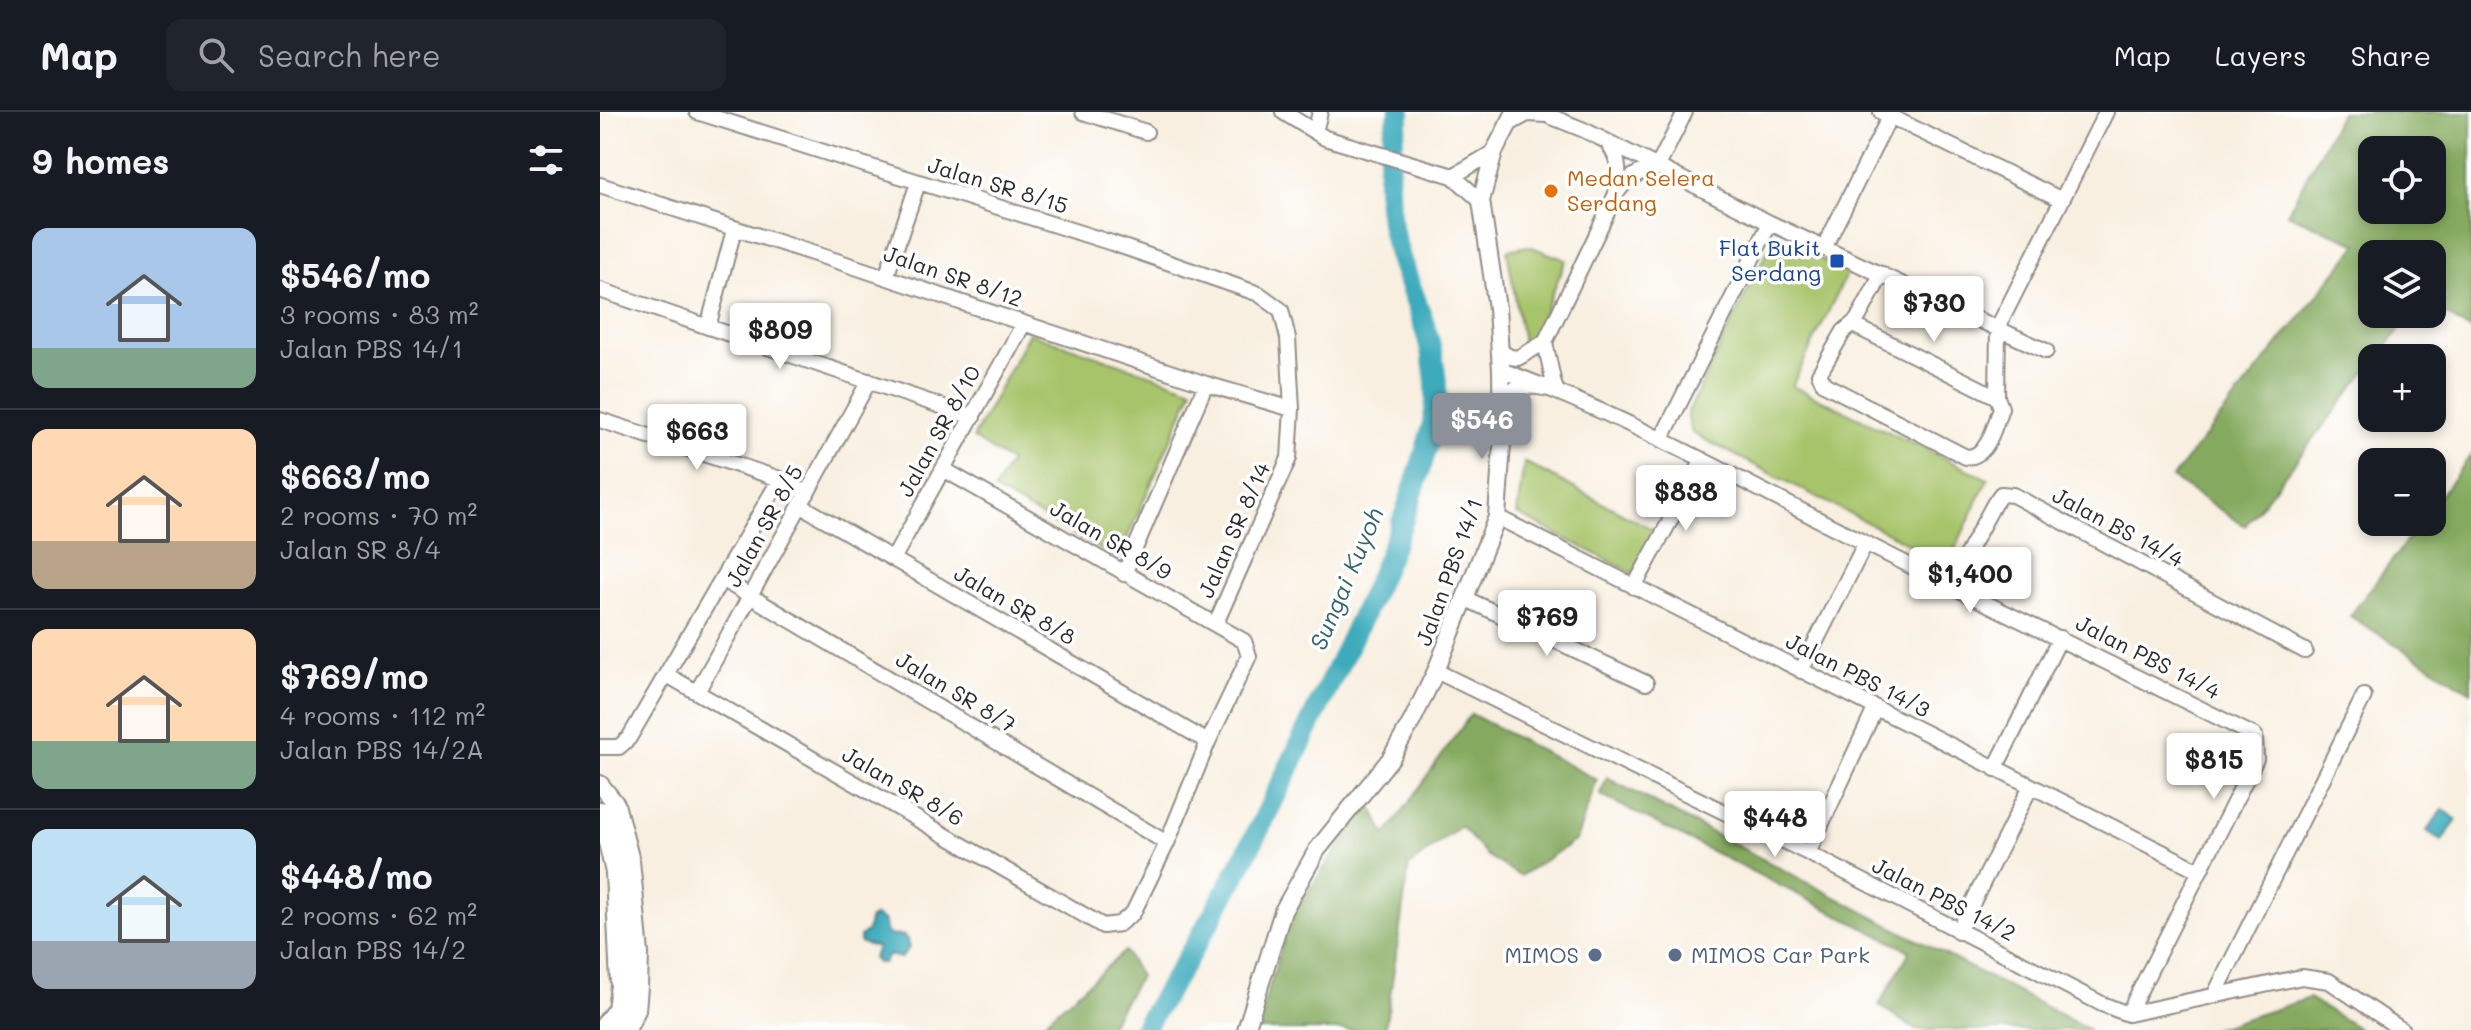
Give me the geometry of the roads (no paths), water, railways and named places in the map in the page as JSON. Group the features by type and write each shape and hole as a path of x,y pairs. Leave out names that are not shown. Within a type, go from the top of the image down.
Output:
{"highway":[{"path":"600,814 610,837 618,872 623,985 620,1010 605,1030"}],"street":[{"name":"Jalan SR 8/15","path":"697,112 742,119 918,183 1112,243 1259,294 1281,310"},
{"path":"1083,112 1146,132"},
{"path":"1283,112 1320,135 1447,174 1481,201"},
{"path":"1320,112 1320,135"},
{"path":"1566,112 1584,130"},
{"path":"1657,168 1685,112"},
{"path":"1882,274 1853,325 1844,331 1823,364 1819,374 1824,384 1966,457 1974,457 1983,452 2001,408 1997,397 1998,327 2106,112"},
{"path":"1510,119 1527,114 1547,115 1584,130 1770,223 2046,351"},
{"path":"1824,248 1888,114 2062,200"},
{"name":"Jalan PBS 14/1","path":"1246,1030 1283,911 1317,850 1391,758 1412,721 1436,671 1497,517 1500,495 1501,370 1497,308 1481,201 1494,152 1510,119"},
{"path":"1607,142 1617,155 1620,173 1616,194"},
{"path":"1447,174 1494,152"},
{"path":"1500,351 1518,358 1545,342 1616,194 1643,170 1657,168"},
{"path":"886,277 918,183"},
{"name":"Jalan SR 8/12","path":"600,185 1206,384 1292,409"},
{"path":"1661,440 1770,223"},
{"path":"708,327 734,230"},
{"path":"600,290 973,417"},
{"name":"Jalan SR 8/14","path":"1216,623 1289,458 1292,409 1288,338 1281,310"},
{"name":"Jalan SR 8/10","path":"893,559 1024,323"},
{"path":"1853,325 1997,397"},
{"path":"1502,406 1515,388 1529,384 1555,389 1545,342"},
{"name":"Jalan PBS 14/4","path":"1501,370 1555,389 1703,460 1865,544 2255,736 2256,759 2200,871"},
{"name":"Jalan SR 8/5","path":"697,692 869,381"},
{"path":"1124,574 1206,384"},
{"name":"Jalan SR 8/8","path":"600,420 780,479 803,500 893,559 1208,742"},
{"path":"1634,587 1703,460"},
{"name":"Jalan SR 8/9","path":"943,469 1244,641 1249,656 1208,742"},
{"name":"Jalan SR 8/5","path":"600,747 619,747 629,738 780,479"},
{"name":"Jalan BS 14/4","path":"1950,585 2001,494 2013,495 2305,651"},
{"name":"Jalan PBS 14/3","path":"1497,517 2200,871"},
{"path":"1801,671 1865,544"},
{"name":"Jalan SR 8/7","path":"723,580 1167,843"},
{"path":"1464,598 1646,683"},
{"path":"1995,769 2060,638"},
{"name":"Jalan PBS 14/2","path":"1436,671 1808,853 2102,1004 2128,1014"},
{"name":"Jalan SR 8/6","path":"667,675 1103,926 1119,924 1133,913 1167,843"},
{"path":"2215,994 2364,696"},
{"path":"1808,853 1875,709"},
{"path":"1167,843 1208,742"},
{"path":"600,784 616,804 631,861 640,954 637,1010 627,1030"},
{"path":"1958,932 2030,788"},
{"path":"2128,1014 2200,871"},
{"path":"2128,1014 2302,977 2329,981 2402,1030"}],"water":[{"path":"2443,809 2457,820 2442,841 2427,831"},
{"path":"874,916 884,921 887,933 907,939 909,948 901,958 889,955 883,963 877,963 873,958 877,947 860,943 860,937 867,931 869,920"}],"waterway":[{"name":"Sungai Kuyoh","path":"1143,1030 1209,922 1281,784 1384,568 1430,437 1436,401 1434,365 1395,243 1389,205 1391,149 1400,112"}],"place":[{"name":"Medan Selera Serdang","path":"1551,191"},
{"name":"Flat Bukit Serdang","path":"1837,261"},
{"name":"MIMOS","path":"1595,955"},
{"name":"MIMOS Car Park","path":"1675,955"}]}
